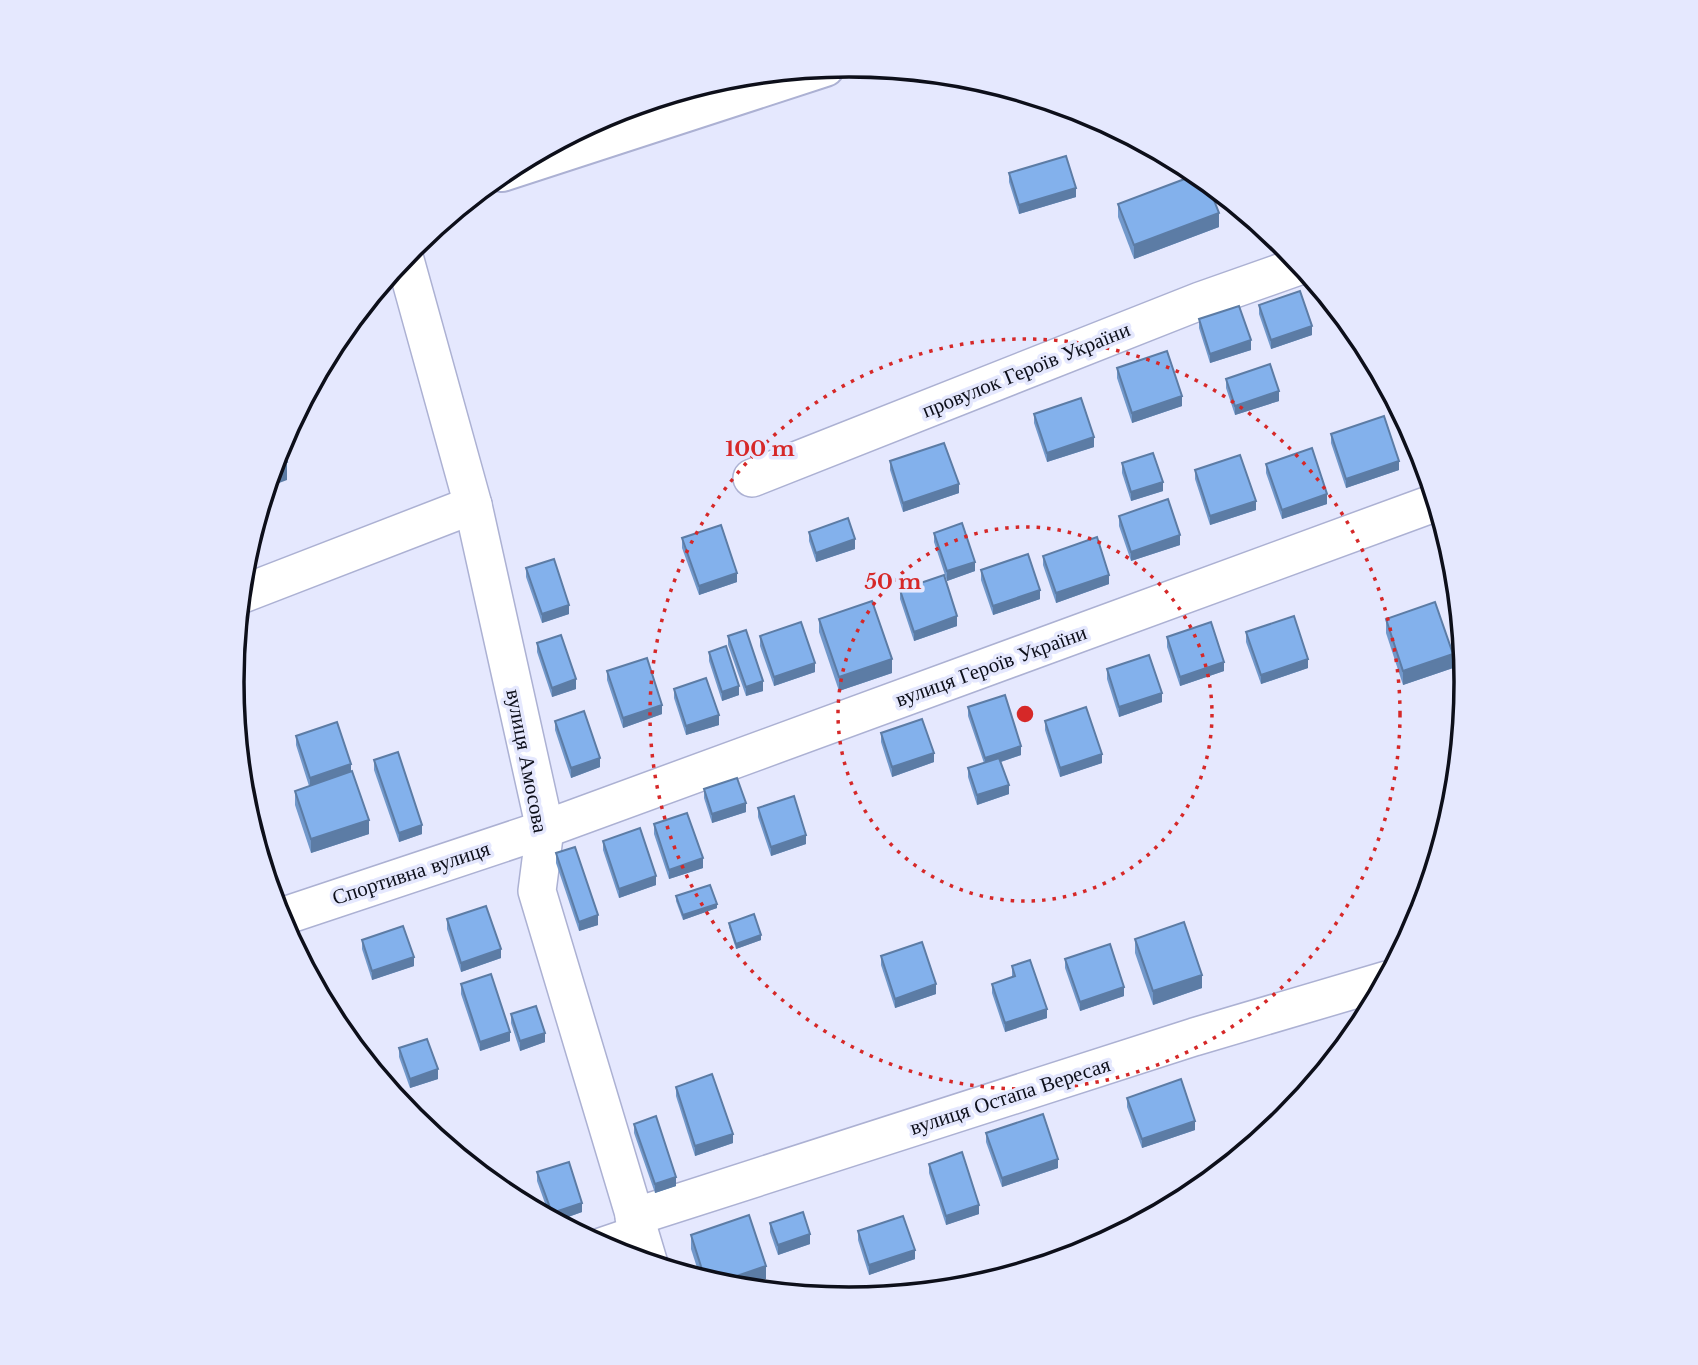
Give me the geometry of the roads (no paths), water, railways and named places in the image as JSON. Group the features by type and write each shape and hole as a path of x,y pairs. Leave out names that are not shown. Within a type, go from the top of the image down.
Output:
{"highway":[{"path":"548,157 779,81"}],"street":[{"name":"вулиця Амосова","path":"407,269 472,505 545,829 537,891 641,1239"},
{"name":"провулок Героїв України","path":"752,478 1200,301 1291,269"},
{"path":"251,591 472,505"},
{"name":"вулиця Героїв України","path":"545,829 1428,505"},
{"name":"Спортивна вулиця","path":"290,914 545,829"},
{"name":"вулиця Остапа Вересая","path":"620,1243 641,1239 1194,1037 1374,984"}]}
